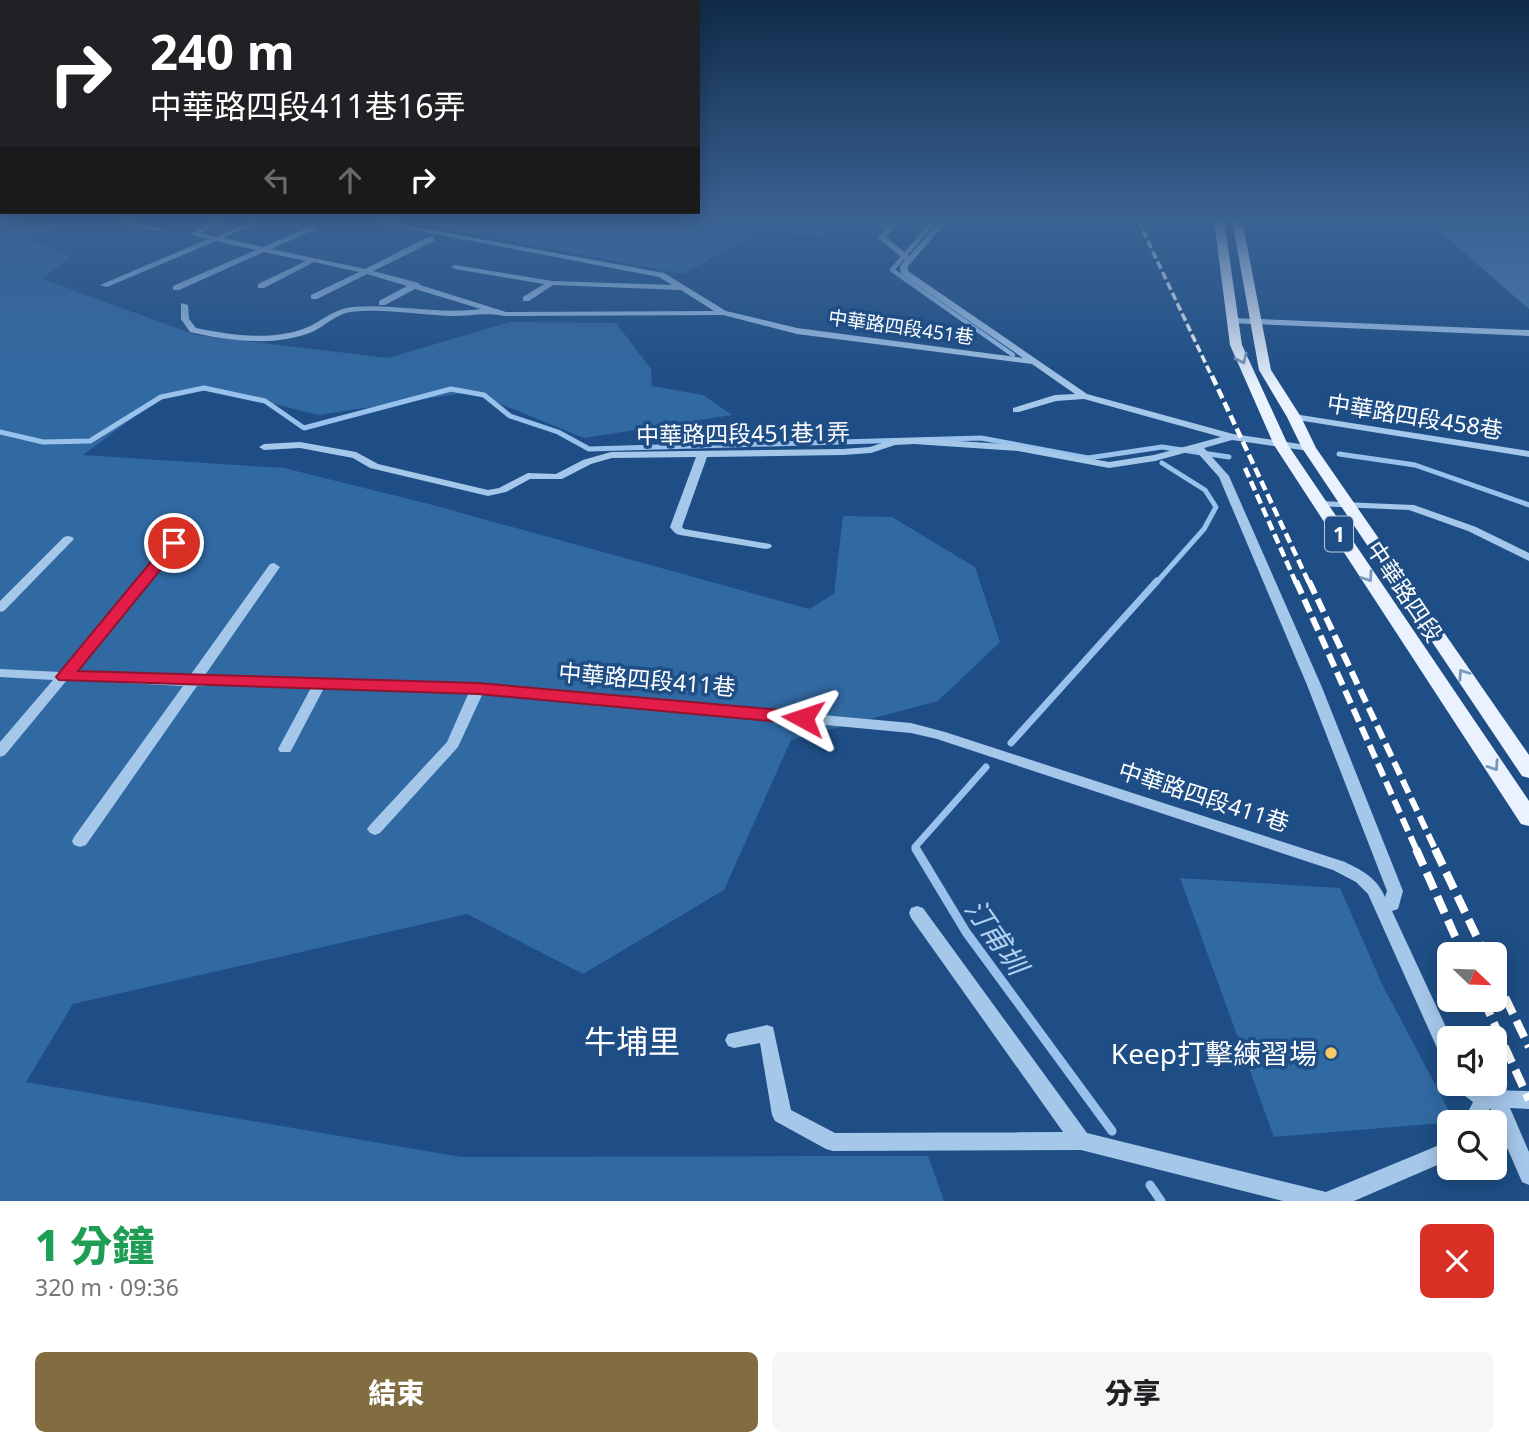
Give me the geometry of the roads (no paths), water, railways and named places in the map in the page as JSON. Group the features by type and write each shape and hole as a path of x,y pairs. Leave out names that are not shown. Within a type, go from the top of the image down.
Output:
{"main road":[{"name":"中華路四段","path":"1227,276 1236,345 1282,445 1529,818"},
{"name":"中華路四段","path":"1247,276 1265,370 1294,417 1309,448 1529,771"}],"lane":[{"path":"104,285 126,276"},
{"path":"176,288 202,276"},
{"path":"261,286 281,276"},
{"path":"314,297 355,276"},
{"name":"中華路四段451巷","path":"383,276 505,314 723,313 797,331 1035,362"},
{"path":"510,276 552,283 684,288"},
{"name":"中華路四段451巷","path":"663,276 723,313"},
{"name":"中華路四段451巷","path":"907,276 1084,396 1231,437 1309,448"},
{"path":"526,299 552,283"},
{"path":"382,303 416,285"},
{"path":"184,305 186,319 194,330 214,335 244,337 293,336 347,310 424,310 450,315 493,310"},
{"path":"1233,321 1529,333"},
{"path":"1016,410 1055,398 1084,396"},
{"name":"中華路四段458巷","path":"1294,417 1529,454"},
{"name":"中華路四段451巷1弄","path":"264,447 300,446 356,455 374,466 488,493 502,490 528,476 558,477 587,461 611,455 843,452 872,450 894,442 914,441 1018,448 1109,465 1199,448 1231,437"},
{"path":"1199,448 1224,476 1314,685 1395,891 1392,904 1383,908"},
{"path":"703,453 676,527 680,532 766,546"},
{"path":"1319,504 1347,503 1410,508 1472,529 1529,558"},
{"path":"0,608 68,539"},
{"path":"0,752 174,543"},
{"path":"80,841 274,567"},
{"name":"中華路四段411巷","path":"0,673 194,682 321,682 478,688 911,728 1339,866 1362,878 1374,890 1437,1027"},
{"path":"285,749 321,682"},
{"path":"375,829 453,744 478,688"},
{"path":"917,914 1081,1141"},
{"path":"734,1040 767,1032 782,1115 833,1142 1081,1141 1323,1201"},
{"path":"1485,1096 1490,1099 1529,1100"},
{"path":"1482,1110 1490,1099"},
{"path":"1490,1099 1529,1175"},
{"path":"1329,1201 1437,1155"}],"waterway":[{"name":"汀甫圳","path":"901,276 1013,355"},
{"path":"0,432 43,442 90,441 161,397 204,388 265,401 304,428 451,389 484,395 510,416 558,432 589,449 981,438 1088,458 1162,447 1229,457"},
{"path":"1339,454 1415,465 1529,505"},
{"name":"汀甫圳","path":"1156,583 1204,529 1216,507 1205,490 1162,463"},
{"name":"汀甫圳","path":"1011,743 1157,581"},
{"name":"汀甫圳","path":"916,849 986,767"},
{"name":"汀甫圳","path":"916,849 966,932 1112,1131"},
{"name":"汀甫圳","path":"1150,1185 1161,1201"}],"railway":[{"path":"1164,276 1212,377"},
{"path":"1212,376 1309,583"},
{"path":"1245,468 1296,583"},
{"path":"1296,581 1417,851"},
{"path":"1309,581 1436,851"},
{"path":"1416,849 1458,942"},
{"path":"1435,849 1479,942"},
{"path":"1507,1001 1529,1047"},
{"path":"1489,1012 1529,1100"}],"place":[{"name":"Keep打擊練習場","path":"1331,1053"}],"district":[{"name":"牛埔里","path":"632,1040"}]}
